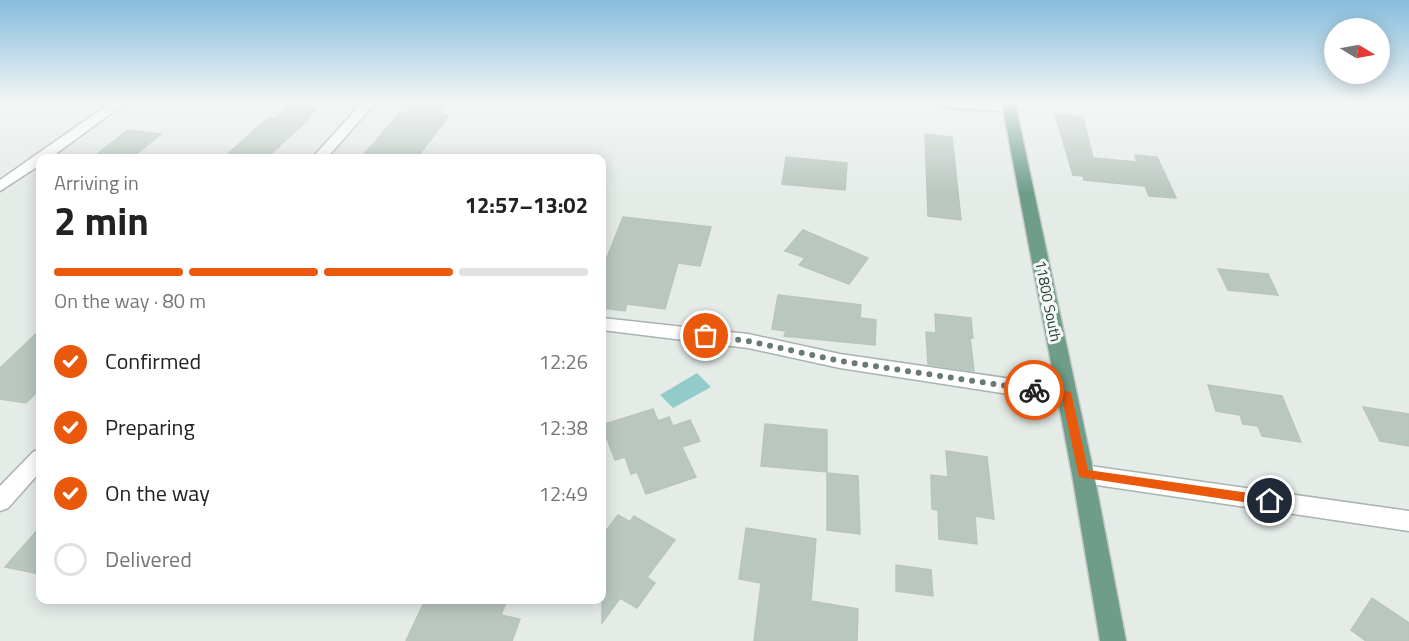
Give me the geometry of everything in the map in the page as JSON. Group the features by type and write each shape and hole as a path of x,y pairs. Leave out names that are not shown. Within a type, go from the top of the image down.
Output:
{"main road":[{"name":"11800 South","path":"1013,133 1083,474 1113,641"}],"street":[{"path":"47,154 77,133"},
{"path":"323,154 342,133"},
{"path":"0,187 36,162"},
{"path":"606,324 748,341 840,361 1067,395"},
{"path":"0,501 36,462"},
{"path":"1083,474 1409,521"}],"water":[{"path":"697,373 711,387 673,408 660,395"}],"building":[{"path":"124,133 161,134 136,154 97,154"},
{"path":"251,133 294,133 270,154 228,154"},
{"path":"383,133 436,133 420,154 364,154"},
{"path":"1061,133 1087,133 1093,158 1137,162 1135,155 1157,157 1176,198 1149,196 1145,186 1084,180 1083,176 1073,175"},
{"path":"925,134 952,137 961,220 928,216"},
{"path":"786,157 847,163 845,190 782,184"},
{"path":"623,217 711,227 700,266 678,263 665,309 627,304 625,311 606,309 606,260"},
{"path":"803,230 868,258 849,284 799,265 805,258 785,251"},
{"path":"1218,269 1268,274 1278,295 1228,290"},
{"path":"778,295 861,305 860,318 876,320 875,345 784,336 786,331 772,329"},
{"path":"935,314 971,318 973,338 970,337 974,371 928,364 926,332 936,333"},
{"path":"36,334 36,393 26,403 0,399 0,368"},
{"path":"1208,385 1282,396 1301,442 1262,436 1258,426 1243,424 1240,415 1216,411"},
{"path":"1363,407 1409,414 1409,446 1380,441"},
{"path":"653,409 658,421 669,417 673,426 690,420 700,441 682,447 696,477 646,494 637,472 631,474 625,457 615,460 606,436 606,424"},
{"path":"765,424 827,430 827,472 761,466"},
{"path":"946,451 987,457 994,519 975,516 977,544 939,539 938,510 932,509 931,475 948,477"},
{"path":"827,473 858,476 860,534 827,530"},
{"path":"618,515 630,522 634,516 675,540 647,577 655,583 637,608 620,598 602,623 602,604 606,604 606,531"},
{"path":"746,528 816,539 811,601 858,609 857,641 754,641 761,583 739,579"},
{"path":"36,532 36,573 5,567"},
{"path":"896,565 931,570 933,596 896,591"},
{"path":"1372,598 1409,623 1409,641 1366,641 1351,630"},
{"path":"423,604 505,604 501,615 520,619 512,641 406,641"}],"way so far":[{"path":"706,336 748,341 840,361 1034,390"}],"route":[{"path":"1034,390 1067,395 1083,474 1270,501"}]}
